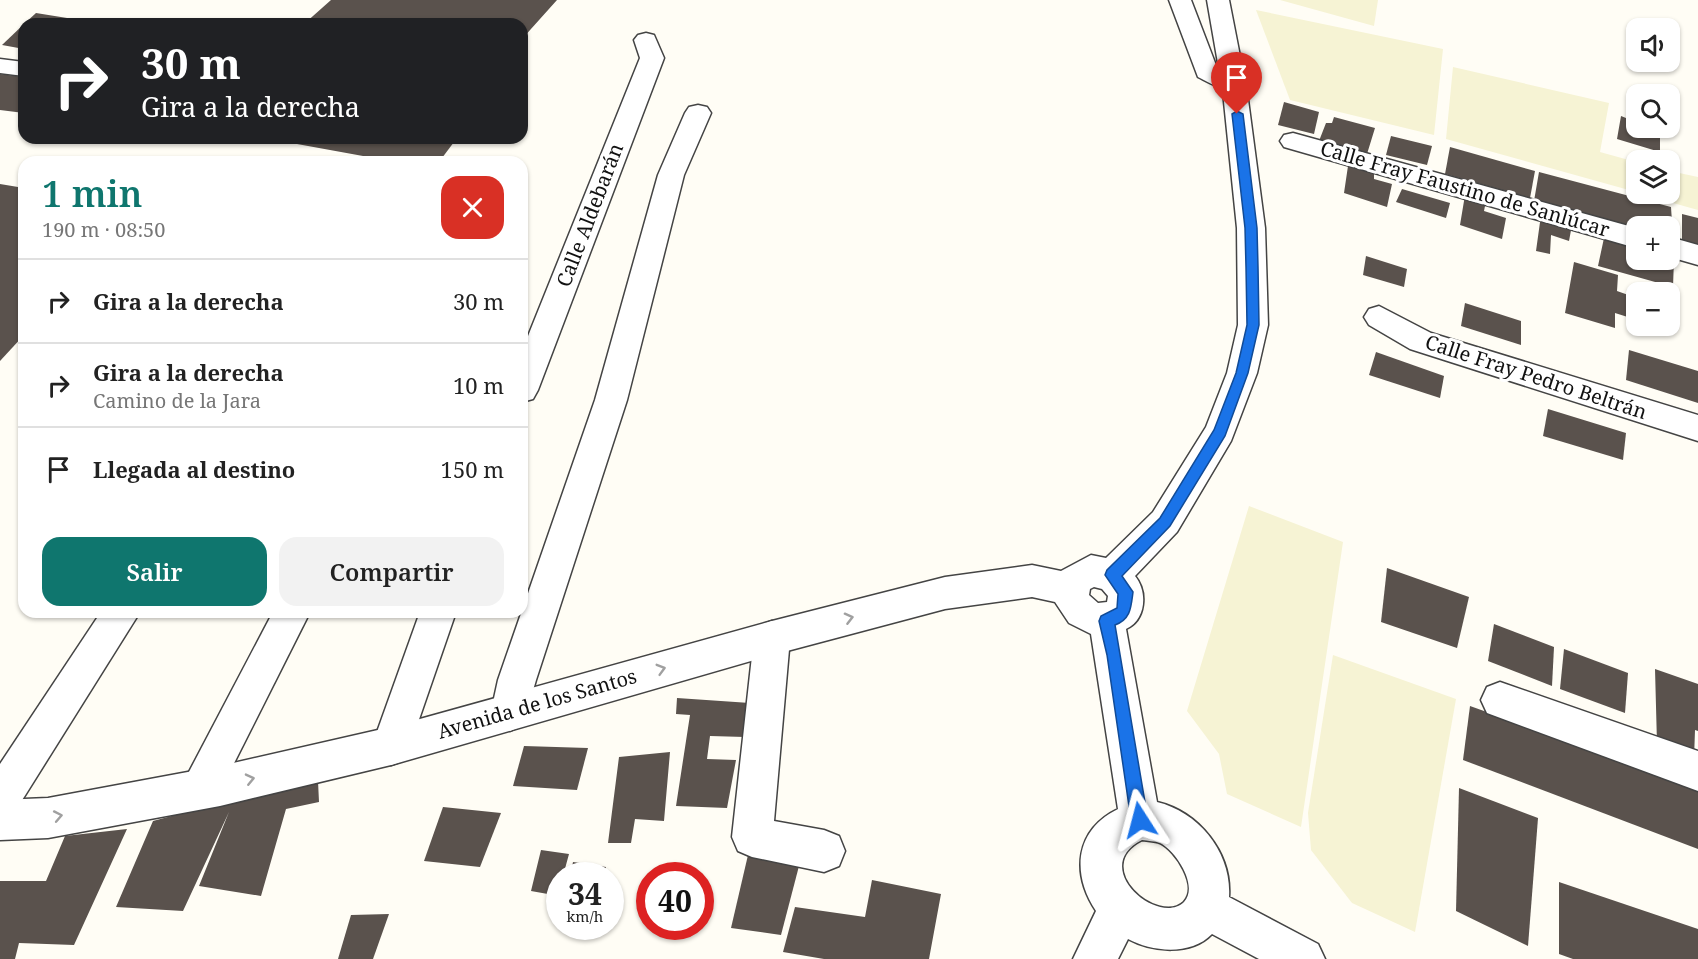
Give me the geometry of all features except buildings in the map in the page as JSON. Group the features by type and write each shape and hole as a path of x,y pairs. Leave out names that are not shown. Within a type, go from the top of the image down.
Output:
{"street":[{"path":"1179,0 1207,72 1233,84"},
{"path":"1112,575 1165,522 1220,432 1242,373 1253,325 1251,228 1233,84 1218,0"},
{"name":"Calle Aldebarán","path":"528,375 652,58 646,40"},
{"path":"0,66 18,68"},
{"path":"510,712 517,680 611,400 671,175 698,113"},
{"name":"Calle Fray Faustino de Sanlúcar","path":"1293,141 1626,235"},
{"path":"1680,250 1698,255"},
{"name":"Calle Fray Pedro Beltrán","path":"1379,317 1421,341 1698,428"},
{"path":"1102,571 1112,575 1126,592 1127,601 1124,611 1116,618 1106,621 1084,615 1071,598 1074,580 1082,574 1102,571"},
{"name":"Avenida de los Santos","path":"0,820 48,818 200,789 391,746 772,638 945,593 1032,581 1071,589"},
{"path":"0,799 118,618"},
{"path":"200,789 289,618"},
{"path":"391,746 436,618"},
{"path":"1106,621 1114,655 1140,820"},
{"path":"772,638 752,837 824,851"},
{"path":"1500,700 1698,771"},
{"path":"1140,820 1157,821 1173,828 1188,839 1200,854 1207,872 1209,890 1205,907 1196,921 1183,931 1167,935 1149,933 1132,925 1118,913 1102,885 1101,854 1107,841 1127,824 1140,820"},
{"path":"1205,907 1303,959"},
{"path":"1095,959 1118,913"}],"shaded area":[{"path":"1280,0 1378,0 1374,26"},
{"path":"1256,10 1443,49 1434,135 1290,100"},
{"path":"1453,67 1609,103 1600,152 1626,159 1626,189 1446,139"},
{"path":"1680,173 1698,177 1698,210 1677,204 1680,204"},
{"path":"1249,506 1343,542 1301,827 1227,794 1219,754 1187,711"},
{"path":"1333,655 1456,699 1415,932 1352,903 1311,850 1308,813"}],"route":[{"path":"1140,820 1114,655 1106,621 1116,618 1124,611 1127,601 1126,592 1121,582 1112,575 1165,522 1220,432 1242,373 1253,325 1252,267 1251,228 1237,114"}]}
